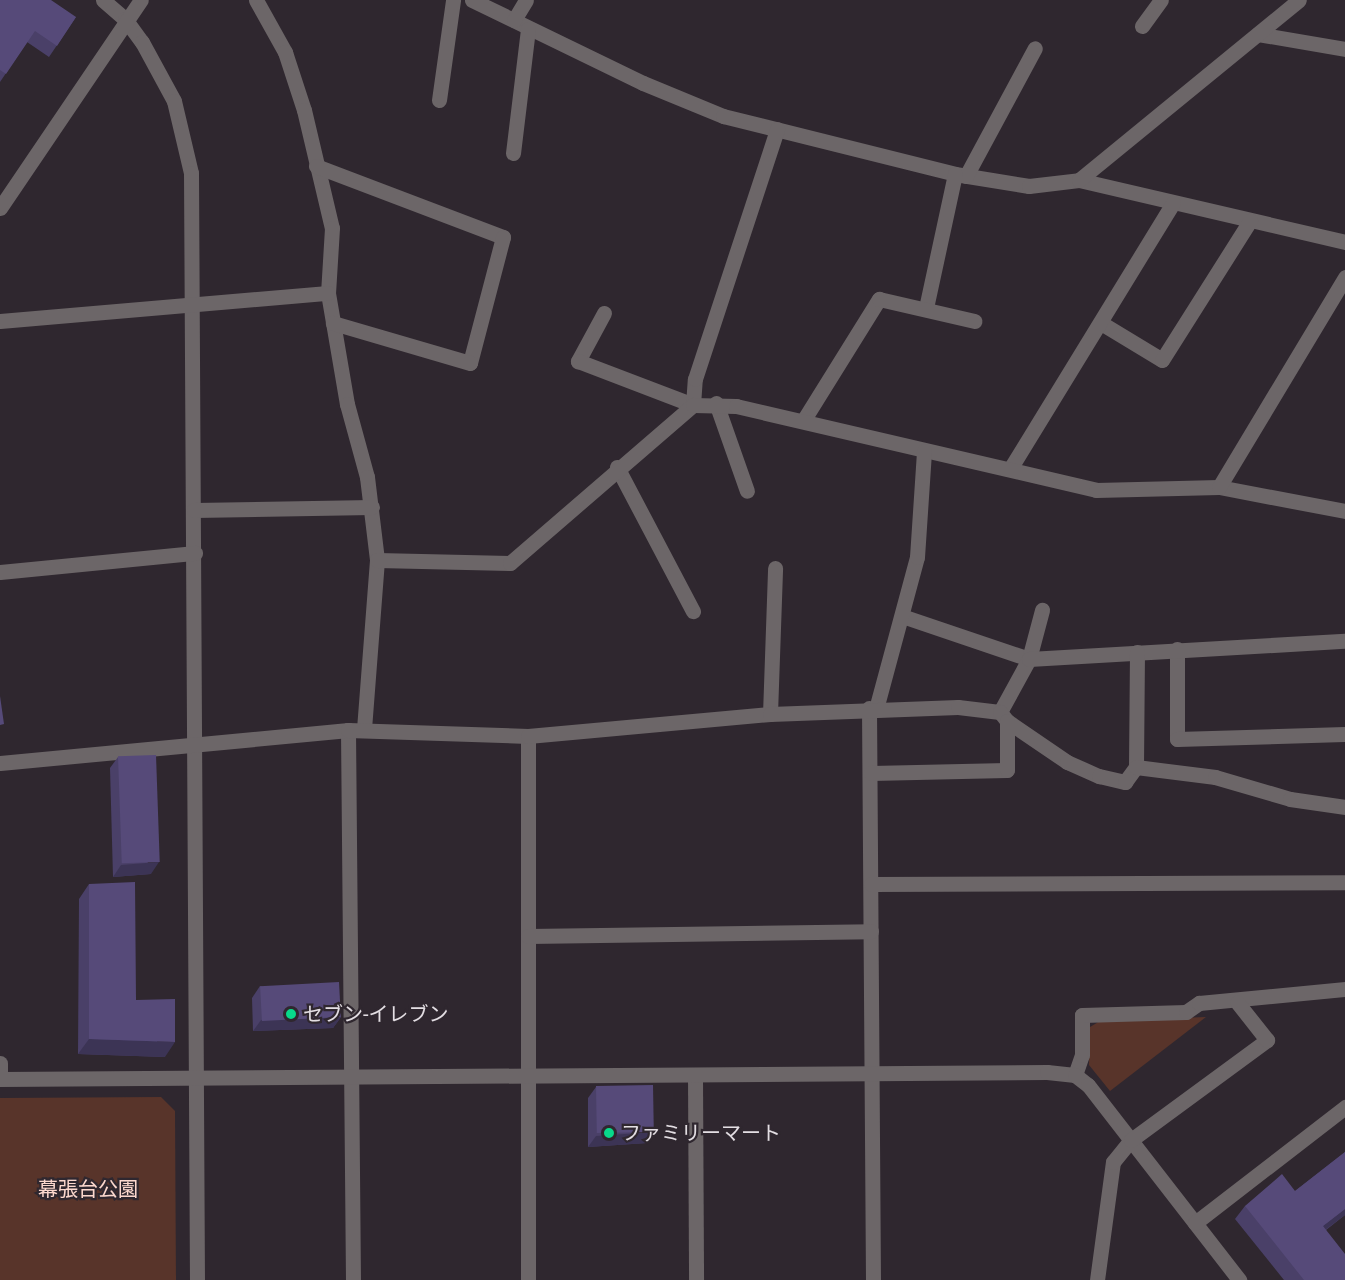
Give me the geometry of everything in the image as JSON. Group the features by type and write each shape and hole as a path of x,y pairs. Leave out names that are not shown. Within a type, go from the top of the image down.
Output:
{"street":[{"path":"103,0 126,19 174,101 192,172 189,306 195,553 197,1280"},
{"path":"0,208 141,0"},
{"path":"256,0 285,52 332,228 327,293 347,404 372,507 377,560 364,730"},
{"path":"439,100 453,0"},
{"path":"472,0 528,29 723,116 961,175 1029,186 1079,180 1345,242"},
{"path":"514,20 526,0"},
{"path":"1142,26 1161,0"},
{"path":"1079,180 1299,0"},
{"path":"513,153 528,29"},
{"path":"1258,34 1345,49"},
{"path":"926,308 961,175 1035,48"},
{"path":"377,560 510,563 617,467 693,405 695,379 777,129"},
{"path":"316,166 503,237 471,363 333,323"},
{"path":"1010,469 1173,203"},
{"path":"1101,323 1162,360 1250,221"},
{"path":"1219,487 1345,277"},
{"path":"0,321 327,293"},
{"path":"803,421 879,299 926,308 974,321"},
{"path":"604,313 578,362 693,405 716,404 803,421 1096,490 1219,487 1345,511"},
{"path":"716,404 747,491"},
{"path":"873,1280 871,773 873,709 902,616 917,557 924,451"},
{"path":"617,467 693,611"},
{"path":"194,510 372,507"},
{"path":"0,572 195,553"},
{"path":"770,714 775,568"},
{"path":"871,773 1007,770 1004,717 1029,659 1042,610"},
{"path":"902,616 1029,659 1344,642"},
{"path":"1178,650 1177,739 1345,734"},
{"path":"0,763 195,742 348,730 528,736 770,714 958,707 1004,717 1067,762 1099,776 1125,782 1136,767 1137,652"},
{"path":"348,730 353,1077 353,1280"},
{"path":"528,736 528,1280"},
{"path":"1136,767 1215,777 1290,799 1345,807"},
{"path":"871,884 1345,882"},
{"path":"528,936 871,931"},
{"path":"1075,1075 1082,1055 1082,1015 1186,1012 1198,1003 1237,1002 1345,989"},
{"path":"1097,1280 1113,1162 1131,1140 1267,1040 1237,1002"},
{"path":"0,1063 0,1079 695,1077 1047,1072 1075,1075 1088,1085 1239,1280"},
{"path":"695,1077 696,1280"},
{"path":"1195,1223 1345,1107"}],"green space":[{"path":"1206,1017 1110,1091 1089,1065 1090,1027 1100,1021"},
{"name":"幕張台公園","path":"161,1097 175,1111 176,1280 0,1280 0,1098"}],"building":[{"path":"0,0 51,0 76,17 57,46 35,31 6,74 0,70"},
{"path":"0,696 4,724 0,725"},
{"path":"156,755 160,862 122,863 118,756"},
{"path":"135,882 136,1000 175,999 175,1042 89,1039 89,884"},
{"path":"339,982 341,1017 262,1021 260,986"},
{"path":"653,1085 654,1132 597,1133 596,1086"},
{"path":"1345,1152 1345,1209 1323,1226 1345,1254 1345,1280 1304,1280 1245,1206 1282,1174 1295,1191"}],"place":[{"name":"セブン-イレブン","path":"291,1014"},
{"name":"ファミリーマート","path":"609,1133"}]}
